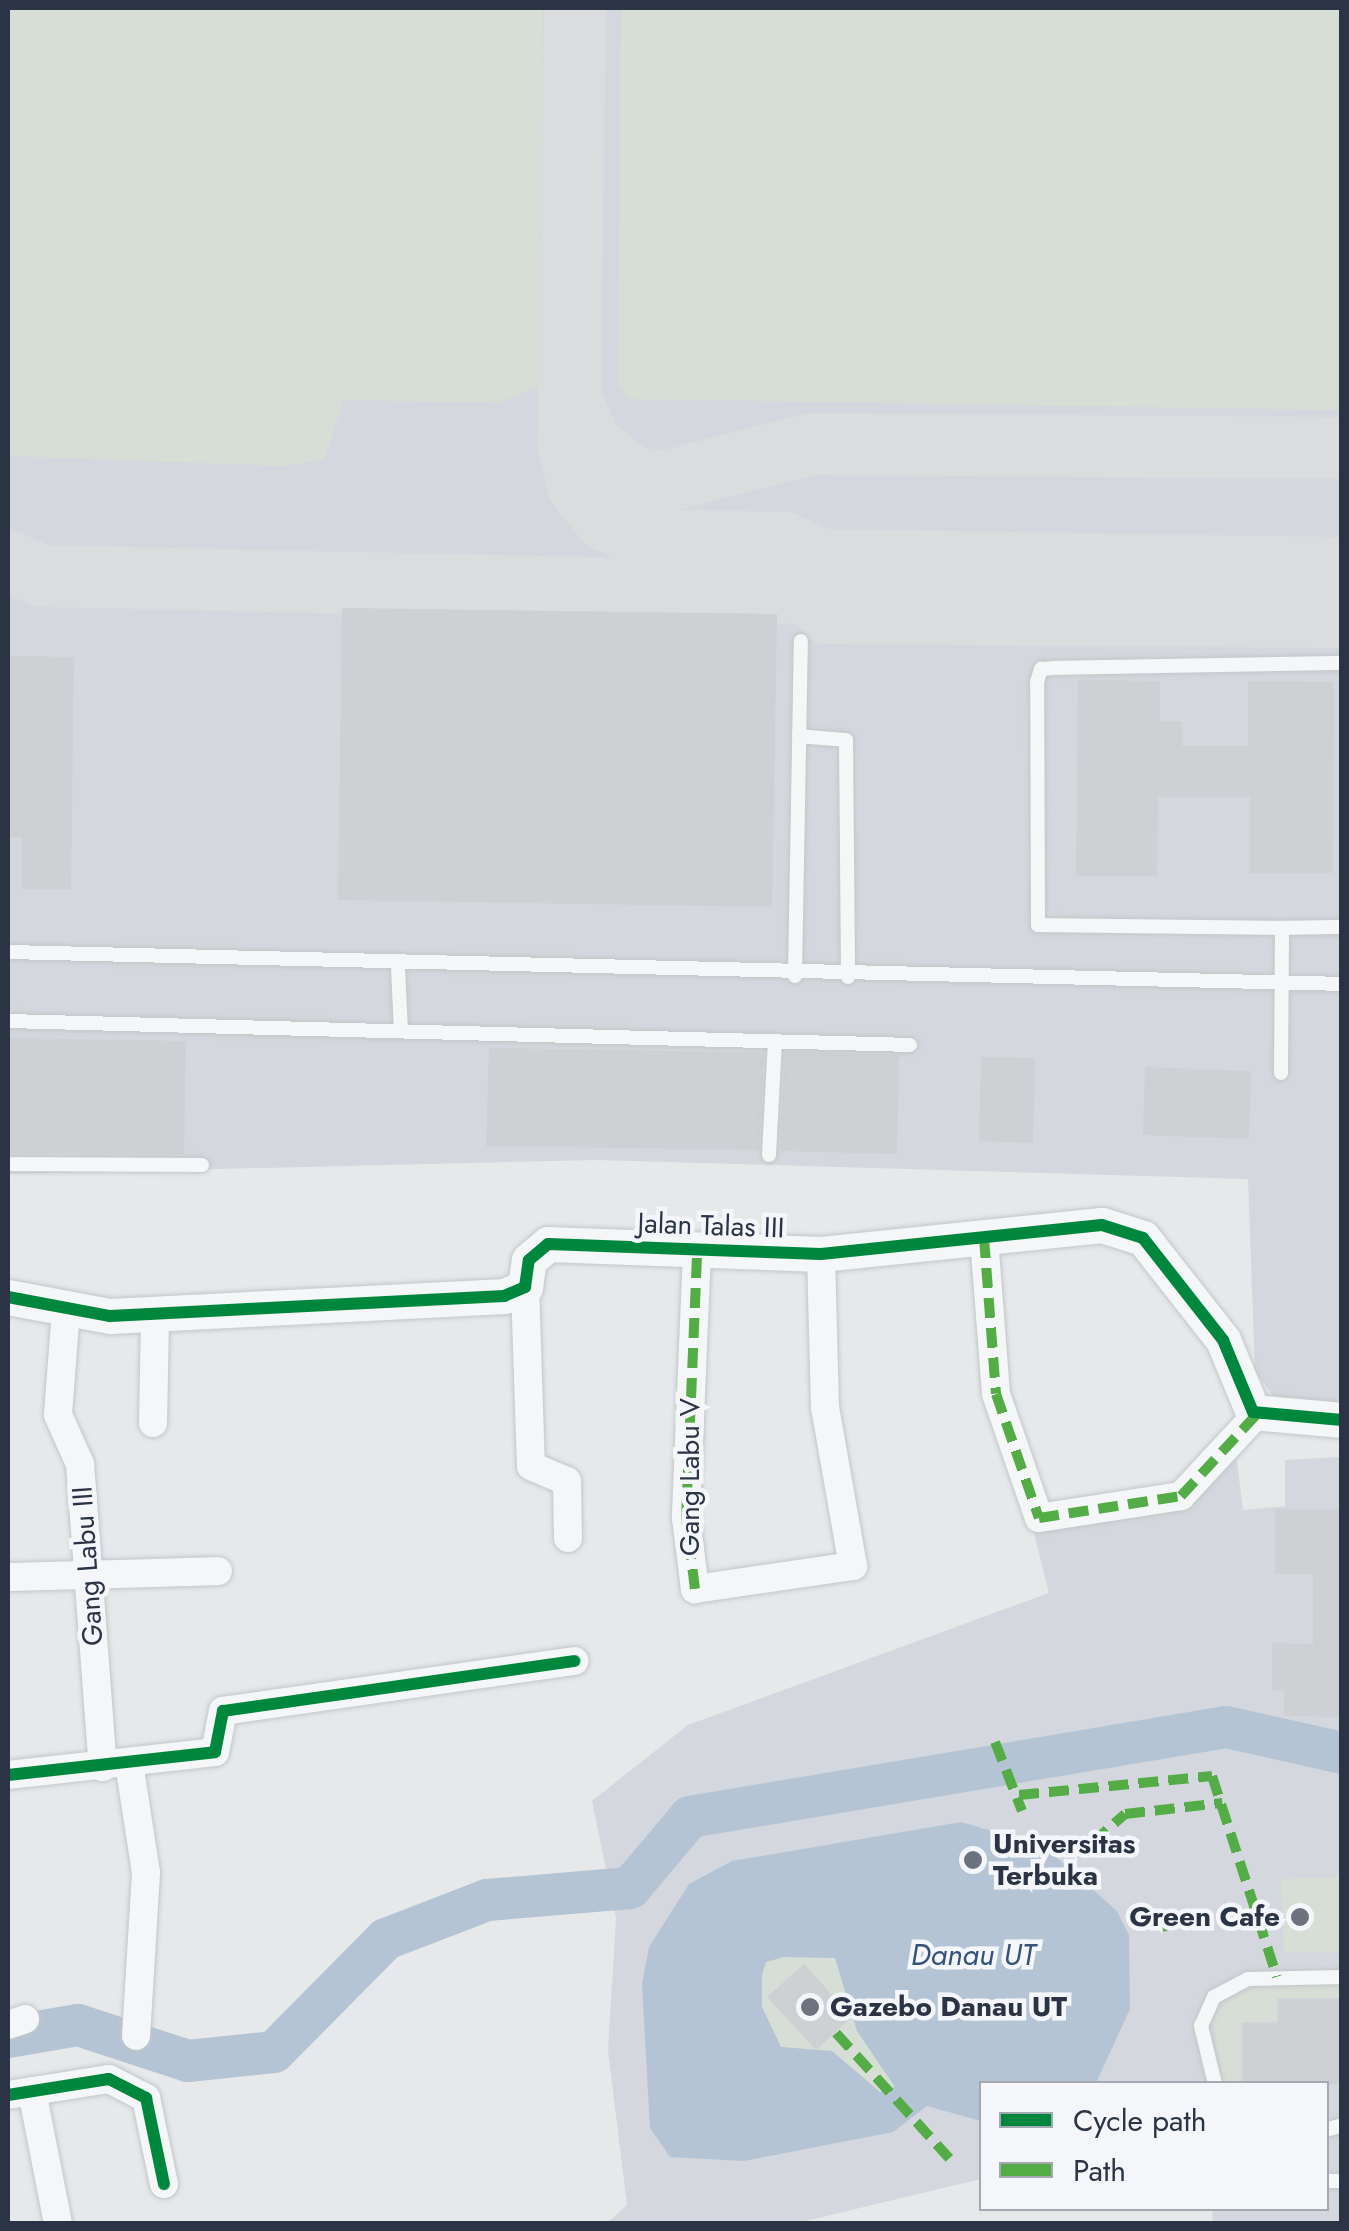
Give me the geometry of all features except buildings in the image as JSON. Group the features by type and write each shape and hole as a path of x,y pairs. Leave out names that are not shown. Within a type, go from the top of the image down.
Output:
{"street":[{"name":"Jalan Talas III","path":"525,1287 529,1260 548,1244 821,1254 1102,1224 1137,1232 1223,1340 1256,1415"},
{"path":"984,1238 992,1372 1039,1518 1189,1492 1256,1415 1342,1420"},
{"name":"Gang Labu V","path":"697,1251 686,1518 695,1589 853,1566 826,1408 821,1254"},
{"path":"8,1297 66,1310 155,1315 504,1296 525,1287 531,1466 568,1481 568,1538"},
{"name":"Gang Labu III","path":"66,1310 58,1414 80,1464 88,1572 116,1765 146,1873 136,2036"},
{"path":"153,1424 155,1315"},
{"path":"8,1577 218,1571"},
{"path":"8,1775 218,1751 223,1711 574,1661"},
{"path":"58,2224 20,2093 109,2079 146,2098 164,2184"}],"lane":[{"path":"796,976 801,642"},
{"path":"1342,663 1055,668 1041,669 1037,682 1038,925 1342,928"},
{"path":"800,736 846,740 848,977"},
{"path":"1281,1074 1282,928"},
{"path":"8,952 398,968 1342,984"},
{"path":"398,968 401,1032"},
{"path":"8,1020 910,1045"},
{"path":"769,1156 775,1042"},
{"path":"8,1164 202,1166"},
{"path":"1214,2081 1201,2026 1214,1996 1248,1979 1342,1976"}],"shaded area":[{"path":"8,8 1341,8 1341,1410 1279,1404 1255,1371 1248,1179 597,1160 8,1174"},
{"path":"8,8 543,8 539,386 499,403 343,400 325,459 284,466 8,456"},
{"path":"621,8 1341,8 1341,410 630,399 618,384"},
{"name":"Universitas Terbuka","path":"1234,1438 1243,1510 1285,1506 1285,1460 1341,1457 1341,2223 1213,2223 1212,2211 1329,2211 1329,2081 979,2081 979,2179 797,2223 607,2223 627,2205 608,2051 616,1918 592,1801 688,1725 1049,1593 1032,1525 1174,1502"},
{"path":"1341,1877 1341,1952 1284,1953 1281,1879"},
{"path":"784,1957 835,1958 857,2031 895,2087 880,2092 832,2051 816,2050 781,2047 762,2007 766,1962","holes":["804,1964 852,2017 816,2050 768,1997"]},
{"path":"1341,1983 1341,1998 1277,1998 1277,2021 1241,2022 1241,2081 1223,2081 1213,2020 1226,2001 1255,1988"}],"water":[{"name":"Danau UT","path":"961,1822 1044,1846 1117,1911 1129,1935 1130,2009 1097,2081 979,2081 979,2120 927,2106 893,2132 744,2161 670,2157 650,2128 642,1984 649,1947 689,1884 732,1861","holes":["784,1957 835,1958 857,2031 895,2087 880,2092 832,2051 781,2047 762,2007 766,1962"]}],"waterway":[{"path":"8,2037 78,2025 188,2061 274,2052 386,1939 487,1900 630,1888 690,1817 1226,1727 1342,1753"}],"taxiway":[{"path":"575,8 569,446 578,486 605,520 652,540 785,543 821,560 1342,568"},
{"path":"570,396 591,445 630,475 660,483 812,444 1342,448"},
{"path":"8,561 44,576 810,593 827,613 1342,617"}],"marked path":[{"path":"984,1238 996,1394 1039,1518 1181,1496 1256,1415"},
{"path":"695,1589 686,1518 697,1251"},
{"path":"995,1742 1022,1811"},
{"path":"1019,1795 1212,1776 1277,1977"},
{"path":"1092,1843 1125,1814 1222,1803"},
{"path":"1162,1927 1198,1915"},
{"path":"836,2033 949,2158"}],"cycle path":[{"path":"8,1297 110,1316 504,1296 525,1287 529,1260 548,1244 821,1254 1102,1225 1143,1238 1223,1340 1253,1412 1342,1420"},
{"path":"8,1775 215,1752 223,1711 574,1661"},
{"path":"8,2095 109,2079 146,2098 164,2184"}],"place":[{"name":"Universitas Terbuka","path":"973,1860"},
{"name":"Green Cafe","path":"1300,1917"},
{"name":"Gazebo Danau UT","path":"810,2007"}]}
